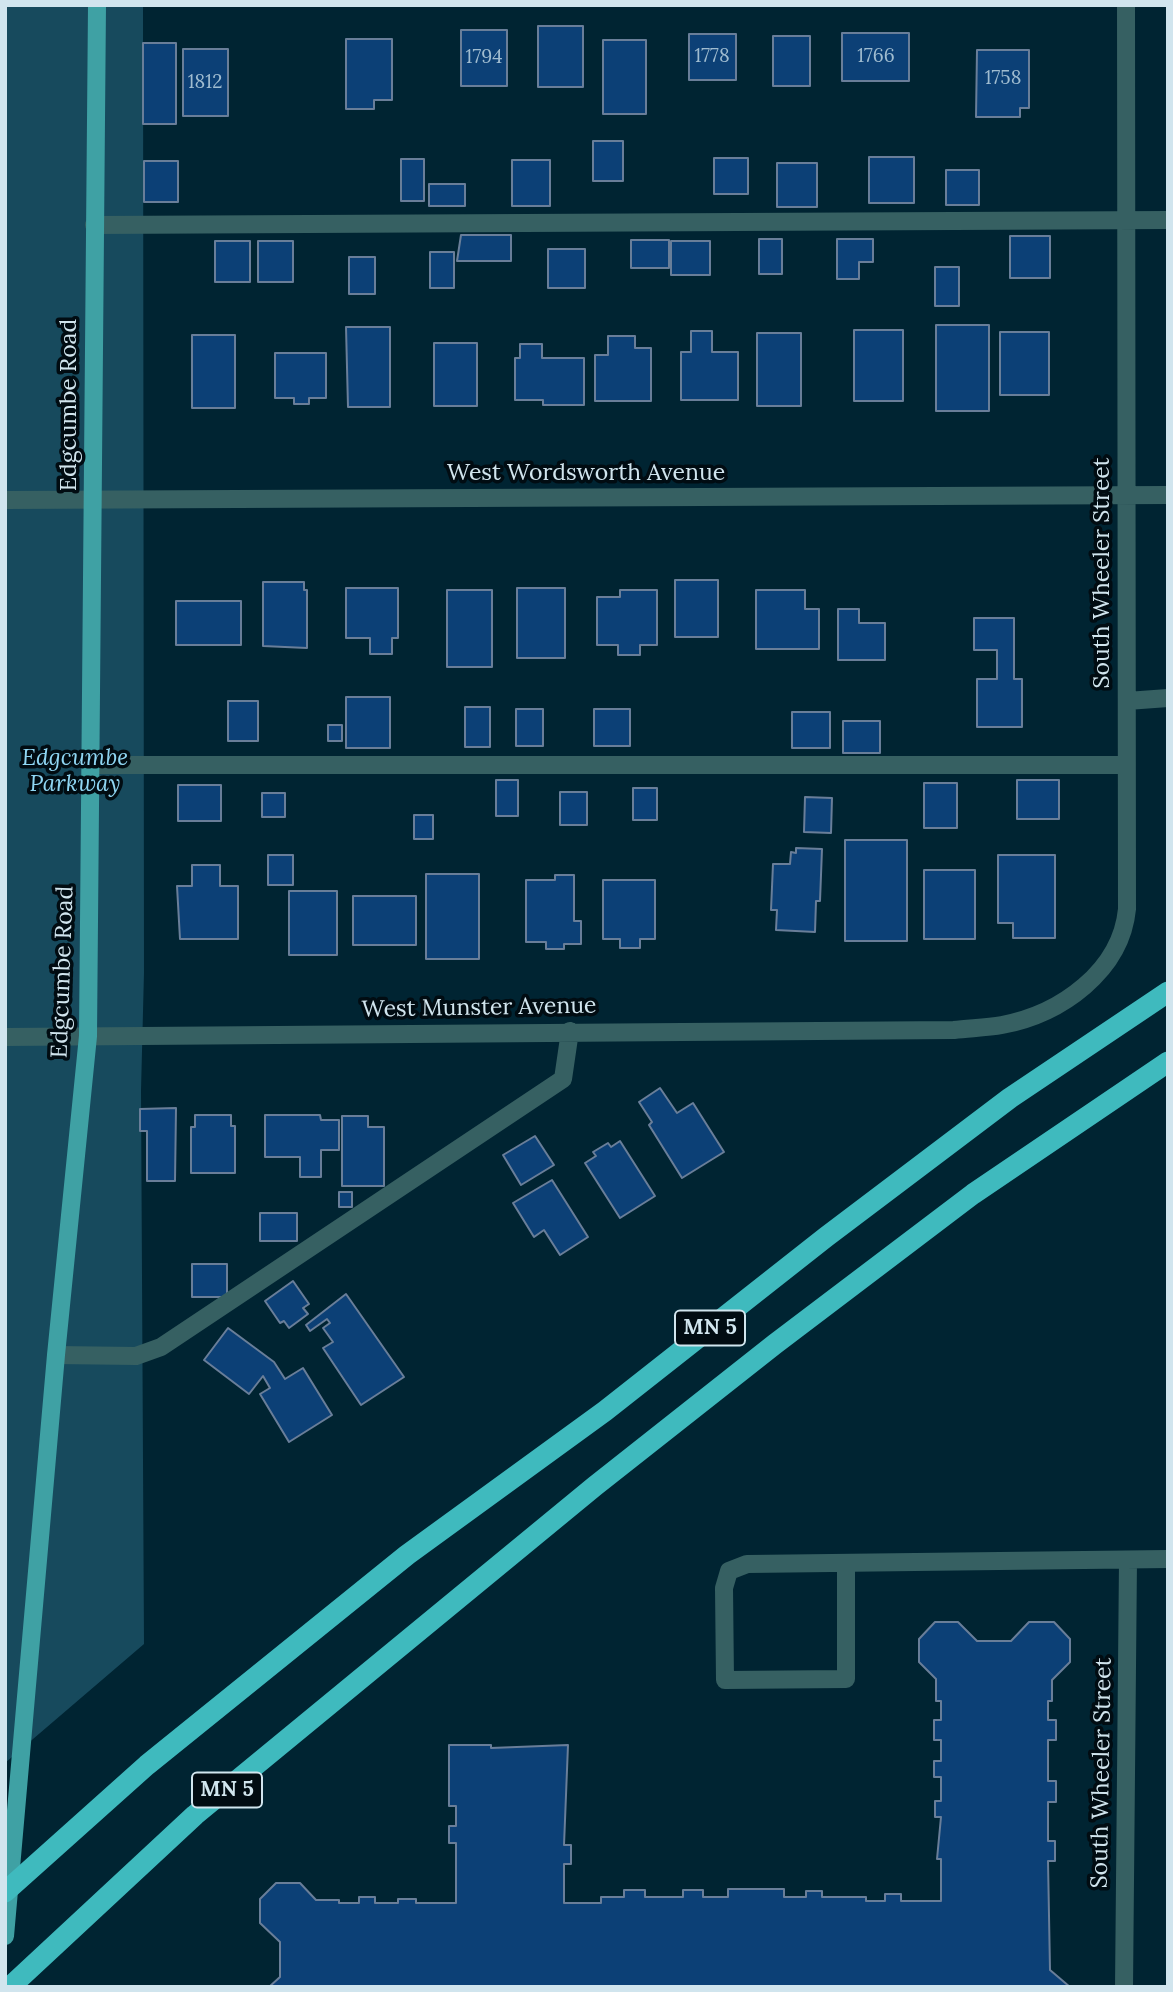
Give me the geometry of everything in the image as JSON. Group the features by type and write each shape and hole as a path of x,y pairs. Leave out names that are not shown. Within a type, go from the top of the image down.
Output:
{"highway":[{"name":"MN 5","path":"5,1892 147,1765 408,1555 605,1411 826,1237 1010,1098 1168,992"},
{"name":"MN 5","path":"10,1987 195,1815 606,1478 775,1344 973,1194 1168,1062"}],"main road":[{"name":"Edgcumbe Road","path":"5,1936 56,1355 88,1036 97,5"}],"street":[{"name":"South Wheeler Street","path":"954,1030 1001,1026 1033,1017 1082,988 1101,971 1117,950 1125,932 1126,5"},
{"path":"94,225 1168,220"},
{"name":"West Wordsworth Avenue","path":"5,500 1168,495"},
{"path":"1126,701 1168,698"},
{"path":"91,765 1125,765"},
{"name":"West Munster Avenue","path":"5,1037 954,1030"},
{"path":"56,1355 135,1356 161,1347 563,1079 570,1031"},
{"path":"846,1564 846,1679 725,1680 724,1588 729,1571 747,1564 1168,1559"},
{"name":"South Wheeler Street","path":"1124,1987 1128,1560"}],"green space":[{"name":"Edgcumbe Parkway","path":"5,5 143,5 144,972 141,1091 144,1644 5,1763"}],"building":[{"path":"538,26 583,26 583,87 538,87"},
{"path":"461,30 507,30 507,86 461,86"},
{"path":"842,33 909,33 909,81 842,81"},
{"path":"689,34 736,34 736,80 689,80"},
{"path":"773,36 810,36 810,86 773,86"},
{"path":"346,39 392,39 392,100 374,100 374,109 346,109"},
{"path":"603,40 646,40 646,114 603,114"},
{"path":"143,43 176,43 176,124 143,124"},
{"path":"183,49 228,49 228,116 183,116"},
{"path":"977,50 1029,50 1029,108 1020,108 1020,117 976,117"},
{"path":"593,141 623,141 623,181 593,181"},
{"path":"869,157 914,157 914,203 869,203"},
{"path":"714,158 748,158 748,194 714,194"},
{"path":"401,159 424,159 424,201 401,201"},
{"path":"512,160 550,160 550,206 512,206"},
{"path":"144,161 178,161 178,202 144,202"},
{"path":"777,163 817,163 817,207 777,207"},
{"path":"946,170 979,170 979,205 946,205"},
{"path":"429,184 465,184 465,206 429,206"},
{"path":"461,235 511,235 511,261 457,261"},
{"path":"1010,236 1050,236 1050,278 1010,278"},
{"path":"759,239 782,239 782,274 759,274"},
{"path":"837,239 873,239 873,262 859,262 859,279 837,279"},
{"path":"631,240 669,240 669,268 631,268"},
{"path":"215,241 250,241 250,282 215,282"},
{"path":"258,241 293,241 293,282 258,282"},
{"path":"671,241 710,241 710,275 671,275"},
{"path":"548,249 585,249 585,288 548,288"},
{"path":"430,252 454,252 454,288 430,288"},
{"path":"349,257 375,257 375,294 349,294"},
{"path":"935,267 959,267 959,306 935,306"},
{"path":"936,325 989,325 989,411 936,411"},
{"path":"346,327 390,327 390,407 348,407"},
{"path":"854,330 903,330 903,401 854,401"},
{"path":"691,331 712,331 712,352 738,352 738,400 681,400 681,352 691,352"},
{"path":"1000,332 1049,332 1049,395 1000,395"},
{"path":"757,333 801,333 801,406 757,406"},
{"path":"192,335 235,335 235,408 192,408"},
{"path":"608,336 635,336 635,348 651,348 651,401 595,401 595,355 608,355"},
{"path":"434,343 477,343 477,406 434,406"},
{"path":"520,344 542,344 542,358 584,358 584,405 543,405 543,400 515,400 515,358 520,358"},
{"path":"275,353 326,353 326,398 309,398 309,404 294,404 294,398 275,398"},
{"path":"675,580 718,580 718,637 675,637"},
{"path":"263,582 304,582 304,590 307,590 307,648 263,646"},
{"path":"346,588 398,588 398,638 392,638 392,654 370,654 370,638 346,638"},
{"path":"517,588 565,588 565,658 517,658"},
{"path":"447,590 492,590 492,667 447,667"},
{"path":"620,590 657,590 657,645 640,645 640,655 618,655 618,645 597,645 597,597 620,597"},
{"path":"756,590 805,590 805,609 819,609 819,649 756,649"},
{"path":"176,601 241,601 241,645 176,645"},
{"path":"838,609 859,609 859,623 885,623 885,660 838,660"},
{"path":"974,618 1014,618 1014,679 1022,679 1022,727 977,727 977,679 997,679 997,650 974,650"},
{"path":"346,697 390,697 390,748 346,748"},
{"path":"228,701 258,701 258,741 228,741"},
{"path":"465,707 490,707 490,747 465,747"},
{"path":"516,709 543,709 543,746 516,746"},
{"path":"594,709 630,709 630,746 594,746"},
{"path":"792,712 830,712 830,748 792,748"},
{"path":"843,721 880,721 880,753 843,753"},
{"path":"328,725 342,725 342,741 328,741"},
{"path":"496,780 518,780 518,816 496,816"},
{"path":"1017,780 1059,780 1059,819 1017,819"},
{"path":"924,783 957,783 957,828 924,828"},
{"path":"178,785 221,785 221,821 178,821"},
{"path":"633,788 657,788 657,820 633,820"},
{"path":"560,792 587,792 587,825 560,825"},
{"path":"262,793 285,793 285,817 262,817"},
{"path":"805,797 832,798 831,833 804,832"},
{"path":"414,815 433,815 433,839 414,839"},
{"path":"845,840 907,840 907,941 845,941"},
{"path":"796,848 822,849 820,901 816,901 815,932 776,930 777,910 771,910 773,864 790,864 791,852 796,853"},
{"path":"268,855 293,855 293,885 268,885"},
{"path":"998,855 1055,855 1055,938 1013,938 1013,923 998,923"},
{"path":"192,865 220,865 220,886 238,886 238,939 180,939 177,886 192,886"},
{"path":"924,870 975,870 975,939 924,939"},
{"path":"426,874 479,874 479,959 426,959"},
{"path":"555,875 574,875 574,921 581,921 581,944 564,944 564,949 546,949 546,942 526,942 526,880 555,880"},
{"path":"603,880 655,880 655,939 640,939 640,948 620,948 620,939 603,939"},
{"path":"289,891 337,891 337,955 289,955"},
{"path":"353,896 416,896 416,945 353,945"},
{"path":"660,1088 677,1113 693,1103 724,1152 682,1178 649,1125 652,1122 639,1102"},
{"path":"176,1108 175,1181 147,1181 147,1131 140,1131 140,1109"},
{"path":"195,1115 231,1115 231,1126 235,1126 235,1173 191,1173 191,1127 195,1127"},
{"path":"265,1115 320,1115 321,1120 339,1120 339,1150 321,1150 321,1177 300,1177 300,1157 265,1157"},
{"path":"342,1116 368,1116 368,1127 384,1127 384,1186 342,1186"},
{"path":"535,1136 554,1165 521,1185 503,1155"},
{"path":"620,1141 655,1196 620,1218 585,1163 596,1156 593,1152 608,1143 611,1147"},
{"path":"552,1180 588,1237 560,1255 544,1230 534,1237 513,1203"},
{"path":"339,1192 352,1192 352,1207 339,1207"},
{"path":"260,1213 297,1213 297,1241 260,1241"},
{"path":"192,1264 227,1264 227,1297 192,1297"},
{"path":"293,1281 309,1304 303,1308 308,1314 289,1328 284,1321 280,1323 265,1301"},
{"path":"346,1294 404,1377 361,1405 323,1348 333,1342 323,1328 330,1323 327,1319 310,1331 306,1325"},
{"path":"228,1328 274,1362 285,1379 303,1368 332,1415 289,1442 260,1394 270,1388 263,1376 249,1394 204,1360"},
{"path":"935,1622 958,1622 977,1641 1011,1641 1029,1622 1054,1622 1070,1639 1070,1662 1052,1680 1052,1701 1048,1701 1048,1720 1056,1720 1056,1740 1048,1740 1048,1781 1056,1781 1056,1802 1048,1802 1048,1841 1055,1841 1055,1861 1048,1861 1050,1970 1070,1987 269,1987 280,1977 280,1942 260,1923 260,1899 276,1883 300,1883 316,1900 339,1900 339,1903 359,1903 359,1897 375,1897 375,1903 398,1903 398,1899 416,1899 416,1903 456,1903 456,1843 449,1843 449,1826 456,1826 456,1806 449,1806 449,1745 491,1745 491,1748 568,1745 564,1845 571,1845 571,1864 564,1864 564,1903 601,1903 601,1897 624,1897 624,1890 645,1890 645,1897 683,1897 683,1890 703,1890 703,1897 728,1897 728,1889 784,1889 784,1897 806,1897 806,1891 822,1891 822,1897 866,1897 866,1901 885,1901 885,1894 901,1894 901,1901 941,1901 941,1859 937,1859 941,1817 935,1817 935,1801 941,1801 941,1777 934,1777 934,1761 941,1761 941,1740 934,1740 934,1720 941,1720 941,1701 936,1701 936,1679 919,1662 919,1639"}]}
